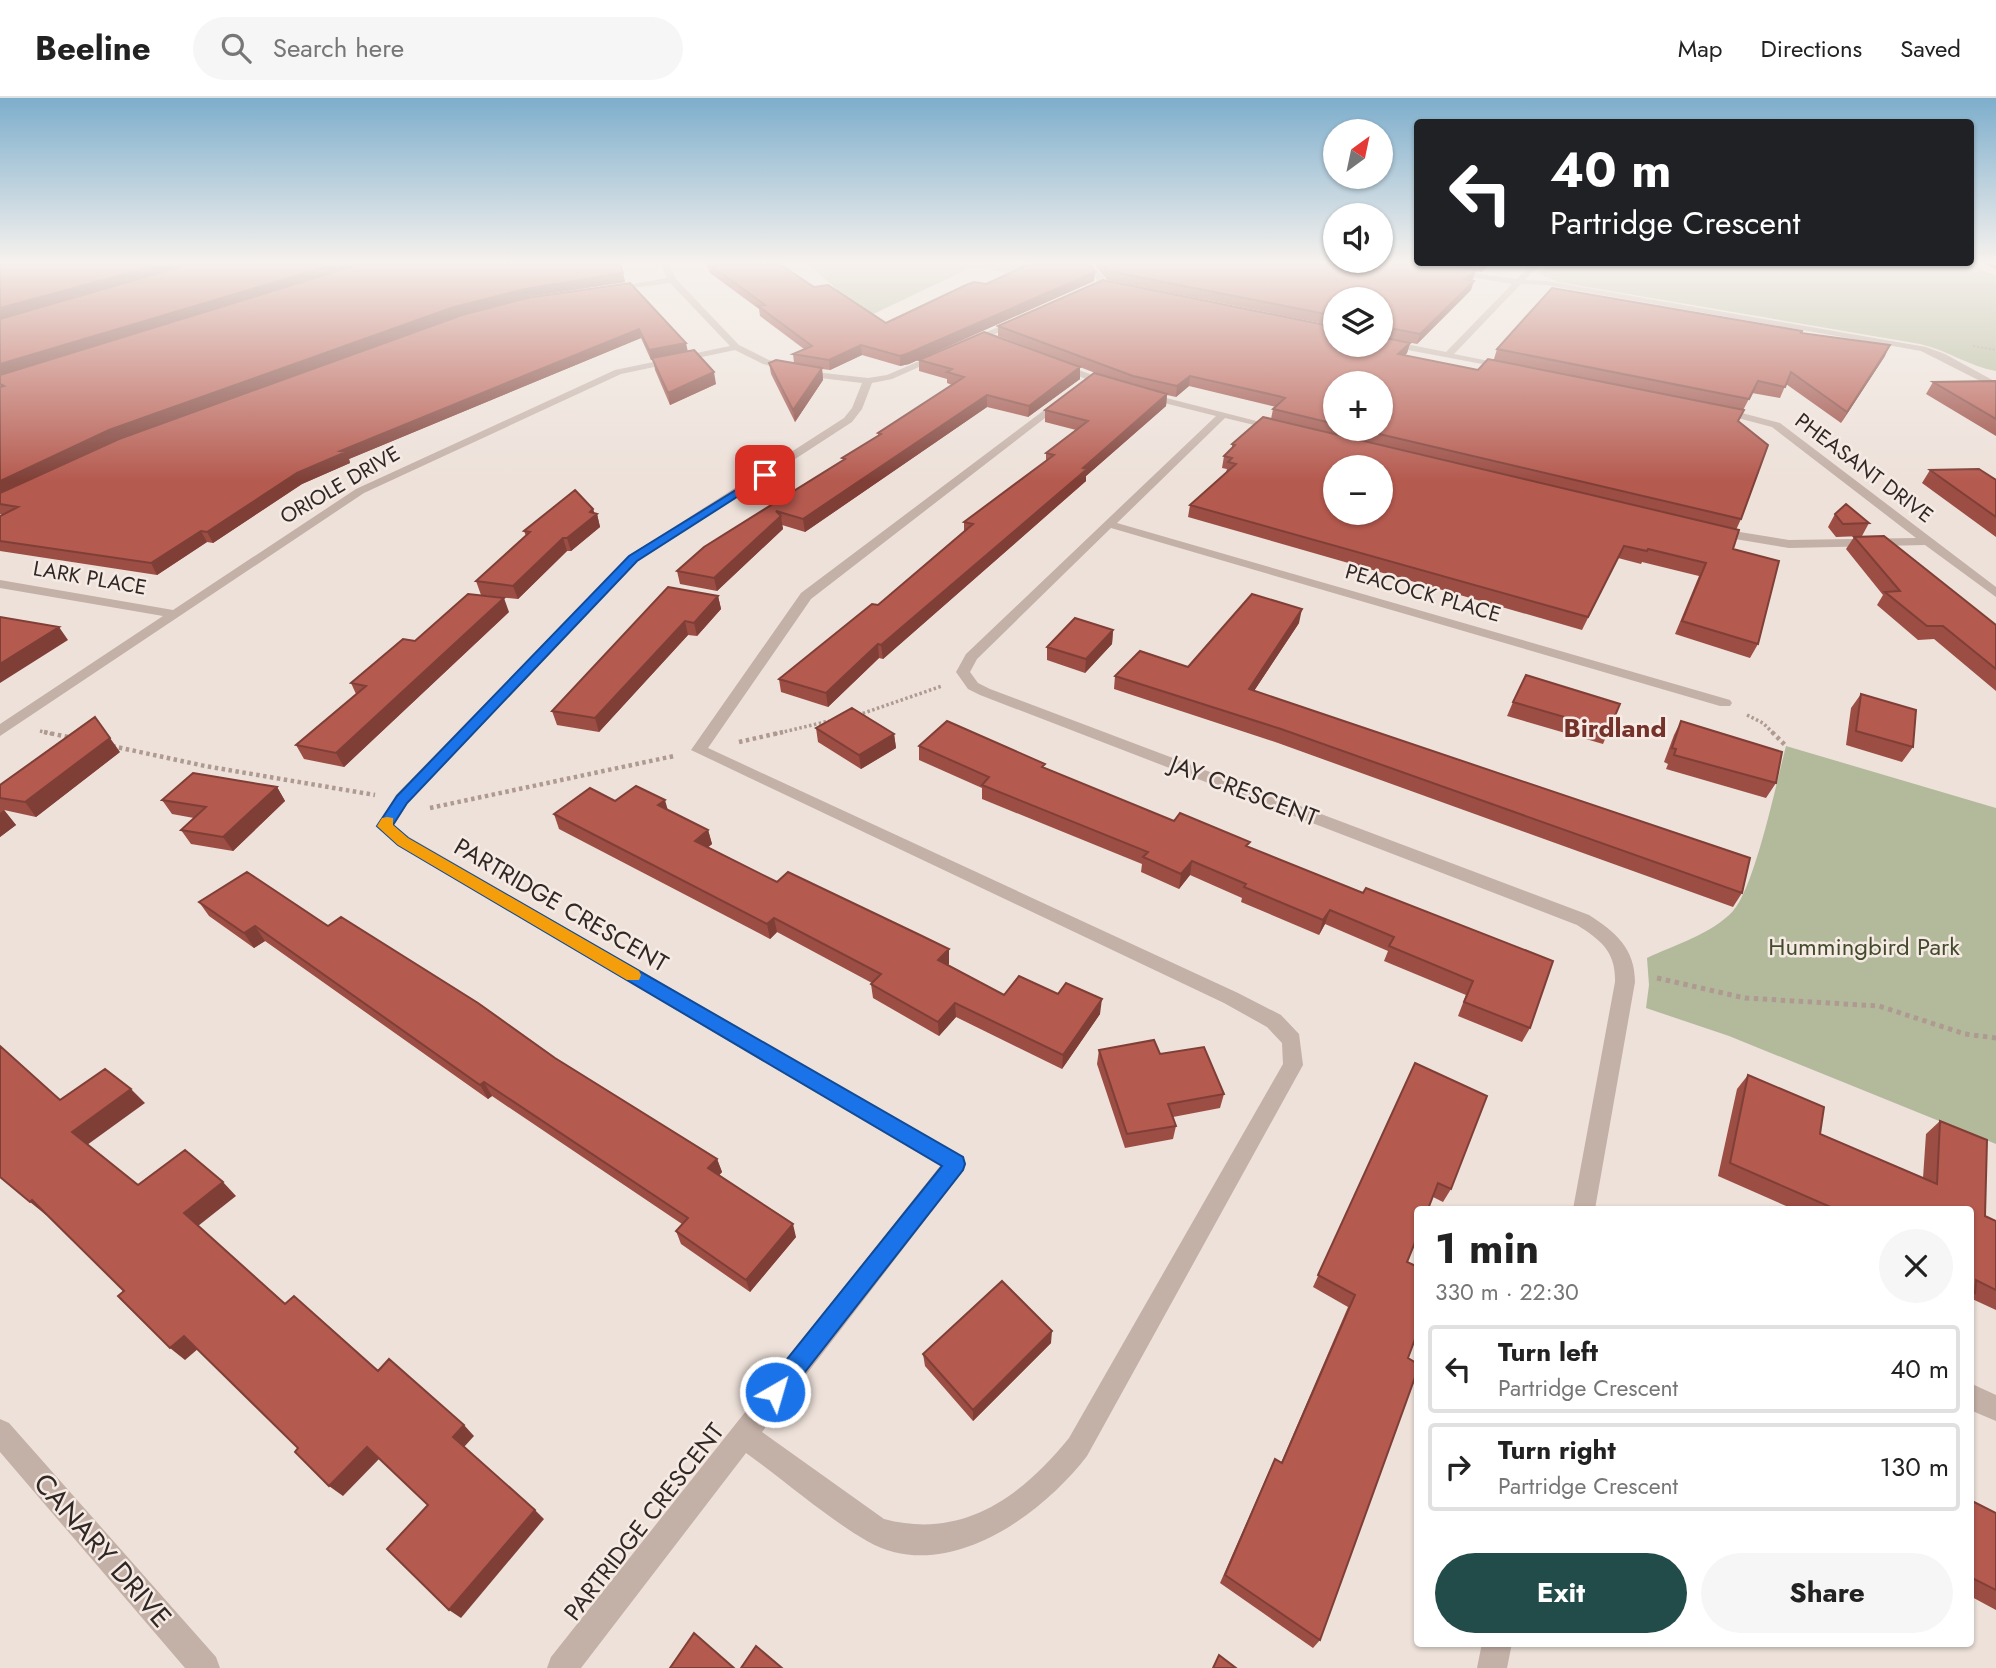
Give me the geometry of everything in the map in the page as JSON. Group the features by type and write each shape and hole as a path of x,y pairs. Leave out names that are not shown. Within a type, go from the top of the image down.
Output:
{"street":[{"path":"724,334 736,347 766,362 792,370 868,381 889,377 947,352"},
{"path":"959,347 986,334"},
{"path":"1448,355 1468,334"},
{"path":"1839,334 1923,349 1942,356 1996,386"},
{"path":"982,336 998,342"},
{"path":"1393,344 1515,369"},
{"name":"ORIOLE DRIVE","path":"0,731 329,509 385,478 618,372 736,347"},
{"path":"1045,360 1082,386 1116,387"},
{"name":"PARTRIDGE CRESCENT","path":"562,1668 742,1434 956,1164 403,841 384,826 402,799 633,559 839,426 857,409 868,381"},
{"path":"742,1434 877,1531 897,1539 920,1542 965,1533 1011,1512 1038,1493 1061,1471 1077,1447 1293,1065 1292,1040 1274,1021 1231,998 699,750 806,596 1082,386"},
{"path":"1128,391 1291,430"},
{"name":"PHEASANT DRIVE","path":"1702,407 1776,425 1996,593"},
{"name":"JAY CRESCENT","path":"1223,414 971,657 963,672 966,679 973,686 1016,704 1583,920 1614,940 1623,954 1626,968 1585,1206"},
{"name":"PEACOCK PLACE","path":"1109,524 1725,703"},
{"path":"1709,530 1789,544 1927,541"},
{"name":"LARK PLACE","path":"0,584 173,614"},
{"path":"1974,1397 1996,1408"},
{"name":"CANARY DRIVE","path":"0,1432 205,1668"},
{"path":"1492,1668 1496,1647"}],"path":[{"path":"846,718 944,685"},
{"path":"1725,703 1763,723 1786,747"},
{"path":"730,743 833,720"},
{"path":"29,728 78,739"},
{"path":"103,744 205,766 376,795"},
{"path":"427,808 684,754"},
{"path":"1657,978 1745,998 1879,1006 1965,1034 1996,1038"}],"green space":[{"path":"1863,334 1996,334 1996,371 1976,366 1920,344"},
{"name":"Hummingbird Park","path":"1786,746 1996,808 1996,1144 1729,1036 1646,1008 1649,985 1647,958 1714,926 1733,911 1741,898 1757,858"}],"building":[{"path":"0,334 100,334 0,364"},
{"path":"132,334 378,334 109,430 0,481 0,387 4,386 0,384 0,375"},
{"path":"409,334 626,334 340,451 346,452 297,473 207,532 201,531 151,563 0,541 0,516 18,507 0,504 0,493 119,439"},
{"path":"642,334 678,334 686,343 649,350"},
{"path":"796,334 952,334 900,356 861,345 829,360 793,354 812,346"},
{"path":"979,334 990,334 1080,367 1029,406 987,395 803,519 776,511 781,516 714,578 677,571 704,547 845,459 842,458 964,377 947,372 952,369 919,360"},
{"path":"1020,334 1323,334 1323,357 1393,357 1393,339 1410,343 1398,354 1478,370 1488,359 1744,410 1738,421 1768,445 1741,519 1393,437 1393,371 1323,371 1323,421 1273,409 1285,398 1190,376 1177,386 1133,376"},
{"path":"1510,334 1810,334 1890,345 1847,412 1791,372 1785,387 1758,381 1749,399 1497,349"},
{"path":"694,350 714,372 668,393 652,358"},
{"path":"776,360 822,368 793,410 769,363"},
{"path":"1094,373 1167,394 1083,468 1087,469 881,645 878,644 826,693 779,679 872,604 878,605 973,524 964,522 1054,455 1046,453 1088,421 1045,410"},
{"path":"1996,381 1996,419 1933,382"},
{"path":"1263,417 1323,431 1323,441 1364,441 1739,530 1733,549 1779,561 1758,644 1682,621 1706,563 1624,546 1588,617 1190,505 1236,464 1228,462 1232,458 1224,456 1235,445 1232,444"},
{"path":"1979,469 1996,480 1996,517 1930,470"},
{"path":"575,490 593,509 590,512 597,514 567,538 563,538 513,586 476,581 530,532 524,531"},
{"path":"1846,504 1869,523 1843,524 1835,514"},
{"path":"1884,536 1996,625 1996,669 1943,626 1927,626 1885,592 1900,591 1854,537"},
{"path":"668,587 718,596 694,623 685,621 595,718 552,711"},
{"path":"468,594 504,598 336,753 296,745 366,686 351,683 403,639 415,641"},
{"path":"1252,594 1302,609 1249,689 1750,858 1742,893 1281,729 1115,676 1140,651 1188,667"},
{"path":"0,617 59,627 0,664"},
{"path":"1075,618 1113,630 1086,659 1047,647"},
{"path":"1526,675 1620,704 1609,730 1513,702"},
{"path":"1861,694 1916,710 1913,747 1856,731"},
{"path":"852,708 894,734 859,755 816,728"},
{"path":"95,717 110,738 25,802 0,798 0,785"},
{"path":"947,721 1045,764 1042,767 1174,821 1180,813 1250,842 1246,846 1363,893 1366,888 1553,961 1530,1028 1464,1002 1473,981 1389,946 1394,937 1330,910 1323,920 1244,887 1246,884 1192,861 1181,874 1143,857 1148,852 982,785 989,777 919,746"},
{"path":"1681,721 1782,752 1776,783 1674,755 1676,749 1672,748"},
{"path":"193,773 277,787 223,837 181,830 206,807 162,800"},
{"path":"636,786 665,800 658,805 708,830 695,841 777,882 788,872 949,949 938,960 1004,995 1019,976 1058,994 1066,983 1102,999 1063,1055 955,1003 938,1022 871,984 881,974 774,918 767,924 554,814 590,788 615,801"},
{"path":"247,872 328,926 341,917 478,1003 555,1058 717,1159 708,1168 793,1224 746,1280 676,1231 688,1218 484,1082 480,1085 255,926 244,933 199,902"},
{"path":"1154,1040 1160,1054 1204,1047 1224,1094 1168,1104 1176,1126 1127,1134 1099,1050"},
{"path":"0,1046 60,1100 105,1069 131,1089 72,1132 138,1185 185,1150 223,1182 184,1213 285,1304 294,1296 378,1371 389,1359 464,1425 453,1437 535,1510 449,1610 387,1549 428,1505 367,1447 329,1486 295,1452 298,1448 184,1336 170,1348 118,1296 124,1291 32,1200 30,1202 0,1177"},
{"path":"1415,1063 1487,1096 1451,1189 1438,1183 1429,1206 1414,1206 1414,1245 1407,1262 1414,1265 1414,1342 1408,1358 1414,1362 1414,1380 1320,1640 1225,1575 1275,1459 1282,1463 1355,1295 1318,1275"},
{"path":"1748,1075 1824,1107 1820,1134 1937,1184 1940,1121 1987,1140 1985,1216 1996,1221 1996,1290 1976,1280 1974,1292 1974,1206 1828,1206 1730,1163"},
{"path":"1002,1281 1052,1331 973,1410 923,1354"},
{"path":"1974,1502 1996,1513 1996,1590 1974,1579"},
{"path":"694,1633 734,1668 670,1668"},
{"path":"756,1646 782,1668 741,1668"},
{"path":"1219,1655 1236,1668 1213,1668"}],"slow traffic":[{"path":"387,822 384,826 403,841 633,975"}],"district":[{"name":"Birdland","path":"1615,728"}],"route":[{"path":"765,475 633,559 402,799 384,826 403,841 956,1164 775,1392"}]}
